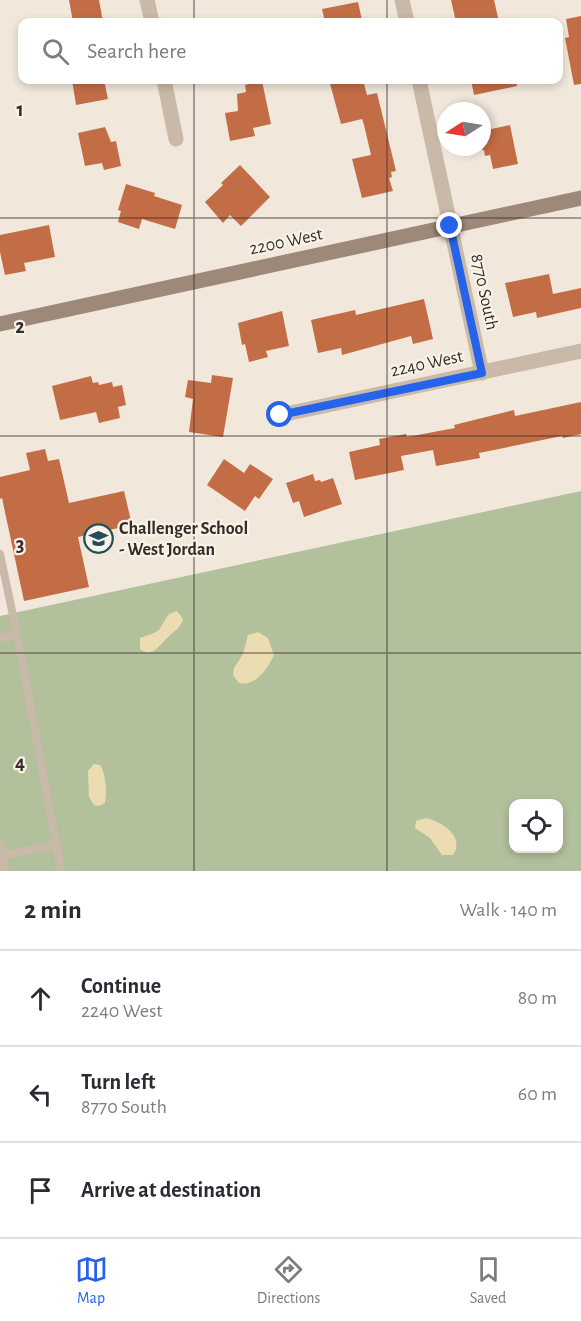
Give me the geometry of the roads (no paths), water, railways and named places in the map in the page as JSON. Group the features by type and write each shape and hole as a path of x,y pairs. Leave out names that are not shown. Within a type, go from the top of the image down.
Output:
{"street":[{"path":"402,0 406,18"},
{"path":"150,1 152,18"},
{"path":"165,84 176,139"},
{"name":"8770 South","path":"420,84 482,373"},
{"name":"2200 West","path":"0,324 581,198"},
{"name":"2240 West","path":"280,415 581,351"}],"lane":[{"path":"0,554 61,871"},
{"path":"0,604 10,602"},
{"path":"0,638 17,634"},
{"path":"0,843 5,871"},
{"path":"1,856 57,845"}],"place":[{"name":"Challenger School - West Jordan","path":"98,539"}]}
